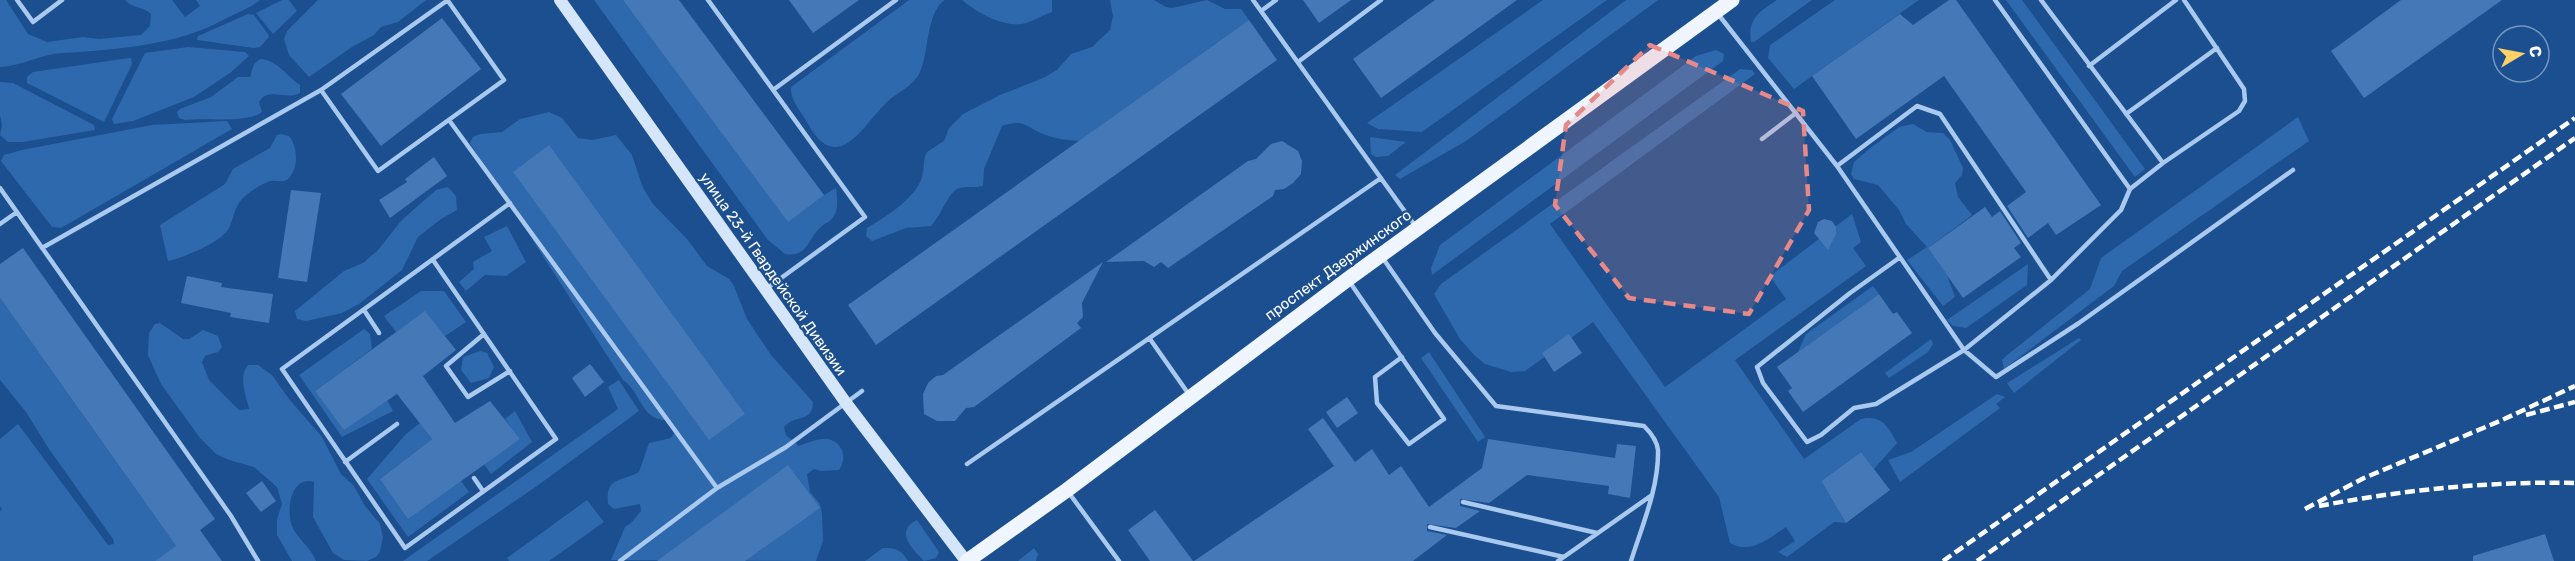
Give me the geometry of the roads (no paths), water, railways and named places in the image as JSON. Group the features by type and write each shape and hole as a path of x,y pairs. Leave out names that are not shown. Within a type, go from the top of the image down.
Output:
{"main road":[{"name":"проспект Дзержинского","path":"967,561 1067,490 1380,255 1732,0"}],"street":[{"name":"улица 23-й Гвардейской Дивизии","path":"560,0 846,403 967,561"}],"lane":[{"path":"17,0 33,22 62,0"},
{"path":"42,248 321,90 448,0 504,80 378,171 321,90"},
{"path":"708,0 865,217 766,290"},
{"path":"773,90 896,0"},
{"path":"1253,0 1417,228"},
{"path":"1261,11 1276,0"},
{"path":"1298,62 1381,0"},
{"path":"1995,0 2130,189"},
{"path":"2041,0 2163,163"},
{"path":"2089,66 2176,0"},
{"path":"1899,258 1850,293 1757,367 1763,382 1807,442 1821,435 1854,408 1876,404 1964,350 2051,280 2121,210 2130,189 2163,163 2239,111 2245,101 2244,89 2184,0"},
{"path":"1716,12 1837,166 1964,350 1996,377 2079,323 2293,170"},
{"path":"2126,114 2217,48"},
{"path":"1837,166 1917,106 1940,114 2051,280"},
{"path":"1762,139 1796,113"},
{"path":"449,120 717,488"},
{"path":"967,464 1381,178"},
{"path":"0,188 231,516 258,561"},
{"path":"433,260 556,439 405,548 282,369 510,203"},
{"path":"0,224 16,212"},
{"path":"1380,255 1435,333 1496,406 1644,426 1652,434 1658,448 1652,495 1631,561"},
{"path":"1348,279 1444,419 1409,444 1377,403 1376,377 1401,357"},
{"path":"364,310 379,333"},
{"path":"484,334 446,366 468,397 510,371"},
{"path":"1150,339 1191,397"},
{"path":"620,561 717,488 786,447 862,391"},
{"path":"345,462 397,424"},
{"path":"474,478 483,490"},
{"path":"1067,490 1119,561"},
{"path":"1558,561 1652,495"},
{"path":"1463,502 1598,533"},
{"path":"1430,527 1564,557"}],"railway":[{"path":"1943,561 2575,118"},
{"path":"1977,561 2575,138"},
{"path":"2305,509 2364,478 2500,421 2575,386"},
{"path":"2526,415 2575,402"},
{"path":"2319,506 2382,495 2446,488 2575,483"}]}
